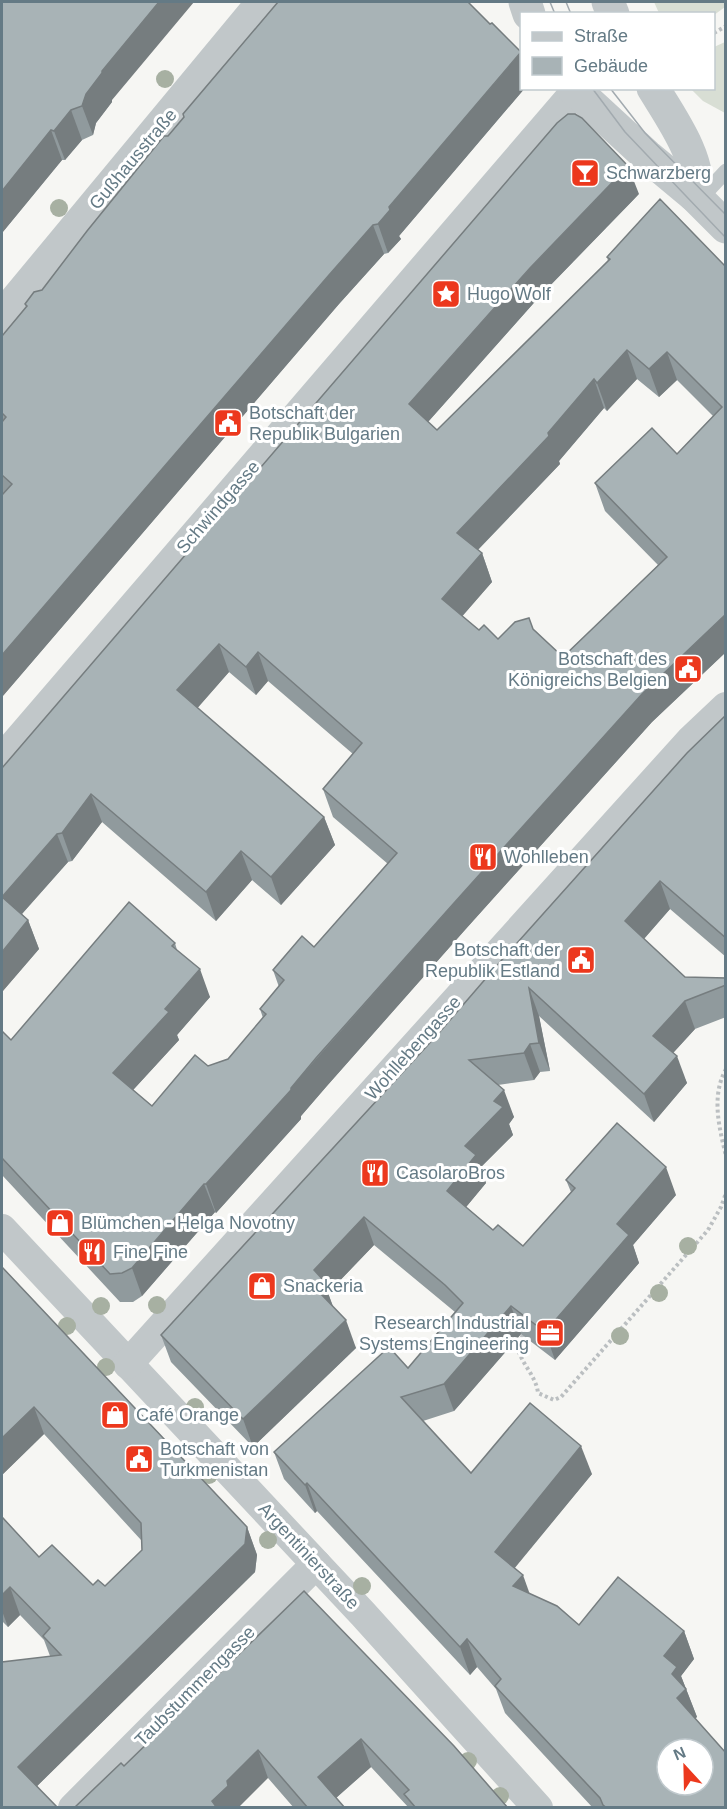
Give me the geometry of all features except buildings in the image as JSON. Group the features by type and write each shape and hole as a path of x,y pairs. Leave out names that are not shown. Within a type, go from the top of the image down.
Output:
{"street":[{"name":"Gußhausstraße","path":"2,317 264,2"},
{"path":"574,90 697,198 726,227"},
{"name":"Schwindgasse","path":"2,759 574,90"},
{"path":"654,90 676,127 696,169 697,198"},
{"name":"Wohllebengasse","path":"128,1364 690,741 726,707"},
{"name":"Argentinierstraße","path":"2,1229 316,1564 538,1808"},
{"name":"Taubstummengasse","path":"73,1808 316,1564"}],"lane":[{"path":"697,198 726,171"}],"path":[{"path":"726,1069 719,1081 717,1104 726,1156"},
{"path":"523,1335 517,1345 519,1356 532,1377 538,1393 554,1400 561,1397 708,1230 722,1207 726,1193"}],"shaded area":[{"path":"654,2 725,2 725,7 715,14 715,12 659,12"},
{"path":"725,42 725,113 703,101 692,90 715,90 715,47"}],"tram line":[{"path":"550,2 554,12"},
{"path":"566,2 570,12"},
{"path":"594,90 625,132 726,238"},
{"path":"612,90 645,133 726,215"}],"place":[{"name":"Schwarzberg","path":"585,173"},
{"name":"Hugo Wolf","path":"446,294"},
{"name":"Botschaft der Republik Bulgarien","path":"228,423"},
{"name":"Botschaft des Königreichs Belgien","path":"688,669"},
{"name":"Wohlleben","path":"483,857"},
{"name":"Botschaft der Republik Estland","path":"581,960"},
{"name":"CasolaroBros","path":"375,1173"},
{"name":"Blümchen - Helga Novotny","path":"60,1223"},
{"name":"Fine Fine","path":"92,1252"},
{"name":"Snackeria","path":"262,1286"},
{"name":"Research Industrial Systems Engineering","path":"550,1333"},
{"name":"Café Orange","path":"115,1415"},
{"name":"Botschaft von Turkmenistan","path":"139,1459"}]}
